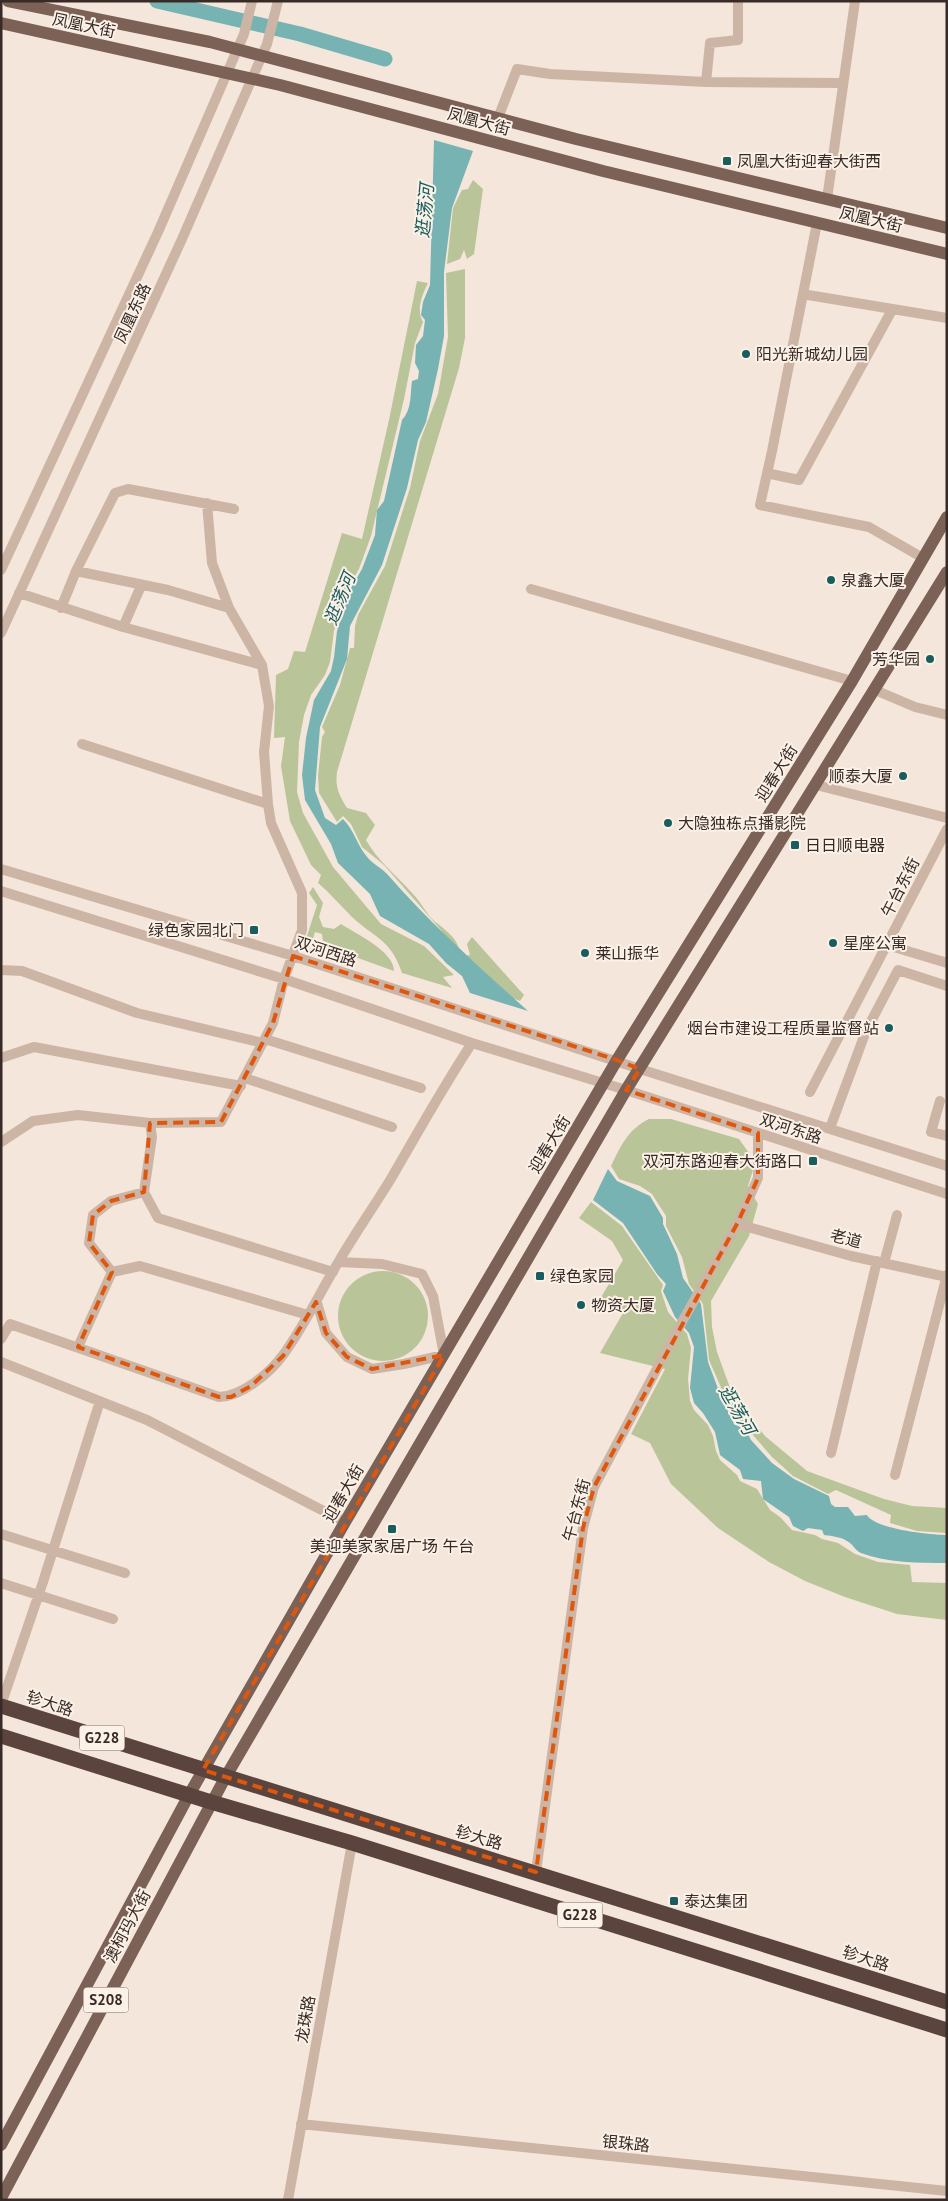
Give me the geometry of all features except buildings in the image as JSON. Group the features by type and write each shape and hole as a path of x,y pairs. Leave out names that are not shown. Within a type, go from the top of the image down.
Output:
{"highway":[{"name":"轸大路","path":"1,1706 225,1778 536,1872 947,2002"},
{"name":"G228","path":"1,1736 211,1802 352,1843 947,2030"}],"main road":[{"name":"凤凰大街","path":"8,1 210,42 576,139 947,228"},
{"name":"凤凰大街","path":"1,23 252,78 604,172 947,254"},
{"name":"迎春大街","path":"190,1795 345,1522 617,1060 852,681 947,517"},
{"path":"211,1802 626,1090 947,572"},
{"name":"澳柯玛大街","path":"1,2145 190,1795"},
{"name":"澳柯玛大街","path":"1,2198 211,1802"}],"street":[{"name":"凤凰东路","path":"1,570 158,232 238,49 244,34 252,1"},
{"name":"凤凰东路","path":"1,633 178,248 267,44 278,1"},
{"path":"706,82 710,44 738,40 738,1"},
{"path":"826,199 855,1"},
{"path":"498,118 517,69 550,74 706,82 843,83"},
{"path":"817,223 760,504 869,527 923,558"},
{"path":"808,296 947,318"},
{"path":"771,474 799,480 892,310"},
{"path":"61,608 76,571 115,493 128,489 234,509"},
{"path":"1,1142 33,1121 78,1115 150,1123 221,1122 273,1023 284,979 302,930 302,893 271,823 264,752 269,706 262,665 229,608 212,563 207,503"},
{"path":"76,571 141,586 168,590 229,608"},
{"path":"123,627 141,586"},
{"path":"531,589 852,681"},
{"path":"19,593 123,627 262,665"},
{"path":"875,690 915,707 947,714"},
{"path":"82,744 268,804"},
{"path":"816,785 947,818"},
{"name":"午台东街","path":"810,1092 947,829"},
{"name":"双河西路","path":"1,869 293,956 640,1069"},
{"path":"1,891 284,979 472,1044 626,1090"},
{"path":"894,947 947,963"},
{"path":"1,970 22,971 137,1012 264,1041 421,1088"},
{"path":"830,1128 866,1031 898,970 947,986"},
{"path":"1,1317 10,1324 219,1397 231,1397 251,1386 282,1356 317,1304 333,1272 391,1179 445,1083 472,1044"},
{"path":"1,1058 34,1046 243,1082 392,1128"},
{"name":"双河东路","path":"640,1069 947,1166"},
{"name":"双河东路","path":"626,1090 947,1194"},
{"path":"940,1101 931,1132 947,1136"},
{"path":"150,1123 152,1137 144,1192 158,1218 333,1272"},
{"name":"午台东街","path":"536,1872 583,1528 594,1487 677,1331 699,1295 738,1222 758,1178 759,1159 756,1145 758,1133"},
{"path":"112,1272 89,1243 93,1215 111,1201 144,1192"},
{"path":"831,1453 881,1262 897,1214"},
{"name":"老道","path":"738,1222 748,1227 881,1262 947,1277"},
{"path":"317,1304 326,1333 347,1357 372,1369 444,1355 433,1296 422,1274 382,1264 339,1262"},
{"path":"112,1272 140,1266 308,1315"},
{"path":"78,1347 112,1272"},
{"path":"896,1475 947,1277"},
{"path":"1,1340 10,1324"},
{"path":"1,1362 147,1420 345,1522"},
{"path":"1,1706 39,1595 100,1401"},
{"path":"1,1534 125,1574"},
{"path":"1,1583 113,1619"},
{"name":"龙珠路","path":"288,2200 352,1843"},
{"name":"银珠路","path":"301,2124 947,2191"}],"highlighted area":[{"path":"293,956 617,1060 640,1069 626,1090 758,1133 758,1178 738,1222 594,1487 583,1528 536,1872 203,1770 444,1355 372,1369 347,1357 326,1333 316,1302 283,1356 251,1386 231,1397 219,1397 78,1347 112,1272 89,1243 93,1215 111,1201 144,1192 150,1123 221,1122 273,1023"}],"green space":[{"path":"473,180 483,189 474,254 467,259 464,250 460,259 447,264 453,208 462,190 468,189"},
{"path":"465,269 465,338 459,368 337,772 337,787 347,808 366,813 375,825 366,840 375,854 416,897 432,919 453,937 459,951 464,956 470,955 467,944 472,937 524,995 520,1001 505,995 461,959 441,930 384,865 362,847 351,824 343,816 337,822 319,793 318,776 322,737 325,732 322,727 340,685 350,648 354,648 355,626 358,615 385,566 410,488 420,441 438,394 448,337 446,273"},
{"path":"417,281 428,283 420,308 423,322 415,343 404,399 371,536 359,569 348,588 334,631 330,662 325,675 311,695 304,715 299,742 297,792 303,813 333,867 381,924 424,946 454,975 443,977 452,988 402,973 393,953 387,946 351,916 318,883 321,875 311,865 290,821 281,766 285,737 274,738 276,675 288,669 294,651 305,652 342,533 362,539 389,420"},
{"path":"313,887 323,903 319,917 323,927 334,929 341,924 364,938 388,957 394,971 333,949 333,945 323,941 322,934 315,932 312,942 306,939 317,905 309,893"},
{"path":"649,1119 671,1119 739,1139 749,1153 753,1170 748,1186 758,1204 749,1236 711,1301 712,1327 717,1352 733,1396 765,1436 807,1471 884,1499 912,1506 947,1508 947,1533 917,1531 890,1523 891,1515 836,1490 828,1494 793,1476 734,1417 709,1360 703,1304 689,1284 682,1257 666,1226 666,1216 652,1194 640,1186 619,1179 611,1166 630,1133 641,1123"},
{"path":"591,1202 622,1226 663,1285 661,1291 668,1312 687,1334 691,1348 688,1379 690,1401 694,1410 708,1425 720,1460 737,1475 740,1481 757,1489 770,1510 780,1517 792,1530 838,1543 855,1554 878,1562 910,1565 912,1582 947,1583 947,1620 897,1614 845,1597 805,1581 769,1562 718,1528 671,1484 650,1443 631,1434 665,1369 600,1353 623,1313 600,1299 623,1260 612,1241 579,1218"},
{"path":"383,1271 400,1275 415,1284 424,1299 428,1316 424,1333 415,1348 400,1357 383,1361 366,1357 351,1348 342,1333 338,1316 342,1299 351,1284 366,1275"}],"water":[{"path":"434,140 473,151 452,208 444,272 444,336 438,369 426,422 418,440 407,488 382,565 350,626 347,659 320,727 315,790 325,818 336,825 343,819 370,860 386,873 456,945 528,1011 470,993 462,976 446,963 429,944 380,916 370,894 338,863 331,844 305,800 302,775 306,738 314,700 331,671 337,631 351,588 362,569 375,535 377,510 384,501 402,420 409,407 412,381 418,379 419,371 415,363 416,345 423,336 425,320 421,315 423,302 430,285"},
{"path":"608,1169 617,1181 650,1196 663,1218 663,1224 677,1254 683,1278 701,1304 708,1362 734,1424 746,1430 751,1440 772,1463 794,1479 829,1496 831,1504 835,1507 848,1507 855,1516 867,1515 880,1524 891,1527 928,1534 947,1535 947,1563 881,1559 861,1553 844,1539 824,1535 822,1530 808,1528 803,1531 793,1526 789,1517 763,1499 761,1481 743,1479 740,1470 720,1455 715,1432 694,1403 690,1388 694,1347 689,1333 675,1317 663,1291 666,1284 657,1274 623,1223 593,1200"}],"waterway":[{"name":"逛荡河","path":"157,1 300,34 385,59"}],"place":[{"name":"凤凰大街迎春大街西","path":"727,161"},
{"name":"阳光新城幼儿园","path":"746,354"},
{"name":"泉鑫大厦","path":"831,580"},
{"name":"芳华园","path":"930,659"},
{"name":"顺泰大厦","path":"903,776"},
{"name":"大隐独栋点播影院","path":"668,823"},
{"name":"日日顺电器","path":"795,845"},
{"name":"绿色家园北门","path":"254,930"},
{"name":"星座公寓","path":"833,943"},
{"name":"莱山振华","path":"585,953"},
{"name":"烟台市建设工程质量监督站","path":"889,1028"},
{"name":"双河东路迎春大街路口","path":"813,1161"},
{"name":"绿色家园","path":"540,1276"},
{"name":"物资大厦","path":"581,1305"},
{"name":"美迎美家家居广场 午台","path":"392,1529"},
{"name":"泰达集团","path":"674,1901"}]}
